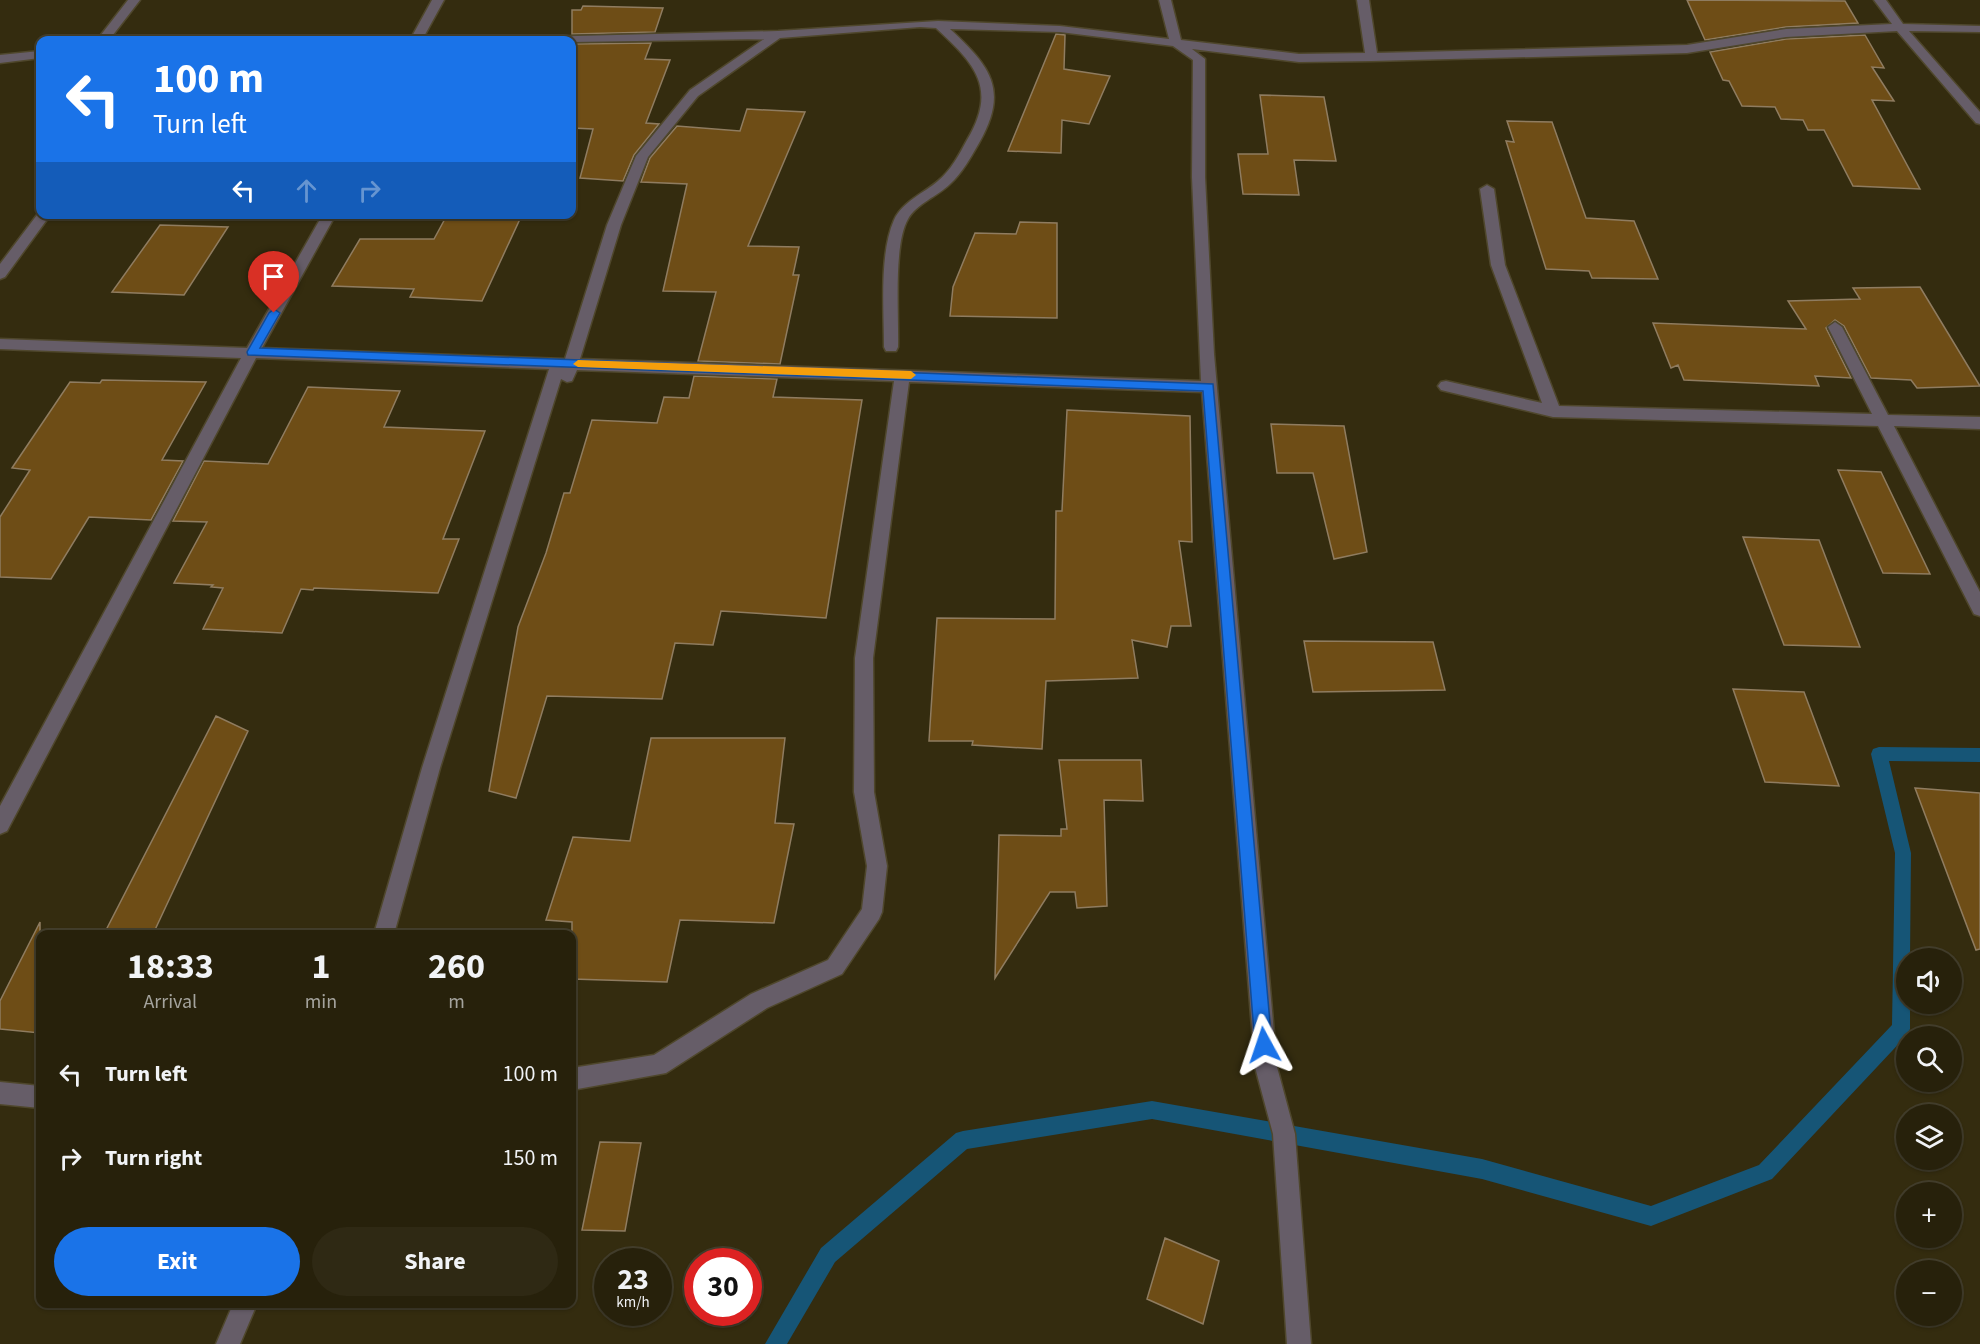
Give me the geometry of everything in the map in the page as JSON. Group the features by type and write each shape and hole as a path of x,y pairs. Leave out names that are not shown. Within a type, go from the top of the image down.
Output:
{"street":[{"path":"106,36 134,0"},
{"path":"418,36 438,0"},
{"path":"1165,0 1176,43 1199,59 1197,117 1199,211 1209,387 1266,1067 1284,1134 1299,1344"},
{"path":"1363,0 1372,57"},
{"path":"1880,0 1900,27 1980,120"},
{"path":"891,347 892,280 901,218 946,182 962,162 981,128 990,100 986,80 961,44 938,24"},
{"path":"576,39 778,36 938,24 1060,29 1299,58 1687,49 1786,33 1900,27 1980,29"},
{"path":"385,930 431,768 562,370 614,225 642,156 694,93 778,36"},
{"path":"0,59 36,55"},
{"path":"1487,189 1498,265 1553,411"},
{"path":"0,274 41,219"},
{"path":"0,825 252,352 327,219"},
{"path":"1835,327 1886,422 1980,609"},
{"path":"0,344 252,352 562,370 902,375 1209,387"},
{"path":"576,1078 658,1065 759,1001 835,967 872,912 877,866 864,792 864,658 902,375"},
{"path":"1446,386 1553,411 1980,423"},
{"path":"0,1093 36,1096"},
{"path":"228,1344 242,1308"}],"building":[{"path":"1687,0 1845,1 1858,23 1786,27 1705,40"},
{"path":"583,6 663,8 655,32 572,34 572,10 581,10"},
{"path":"1056,34 1065,35 1064,69 1110,76 1089,124 1062,120 1061,153 1008,151"},
{"path":"1865,35 1884,68 1872,67 1894,101 1872,100 1920,189 1853,186 1824,130 1808,130 1803,120 1781,119 1775,107 1742,106 1729,81 1723,80 1710,52 1786,39"},
{"path":"651,43 645,59 670,60 646,123 659,124 634,155 623,181 580,178 593,129 576,128 576,44"},
{"path":"1260,95 1324,97 1336,161 1294,160 1299,195 1243,194 1238,154 1268,154"},
{"path":"747,109 805,112 748,246 799,247 793,275 799,275 780,364 698,361 716,292 663,291 687,184 641,182 650,158 677,126 740,131"},
{"path":"1507,121 1552,122 1586,218 1634,221 1658,279 1592,278 1589,271 1546,269 1506,141 1514,142"},
{"path":"445,219 520,219 482,301 410,297 414,289 332,286 360,239 434,239"},
{"path":"1020,222 1057,223 1057,318 950,316 953,287 975,233 1016,234"},
{"path":"160,225 228,227 184,295 112,292"},
{"path":"1920,287 1980,386 1917,388 1911,380 1871,378 1844,326 1835,320 1826,328 1851,378 1815,376 1819,386 1684,380 1678,365 1671,368 1653,323 1806,329 1788,301 1860,299 1853,288"},
{"path":"694,376 777,379 773,397 862,400 826,618 721,611 713,645 675,643 662,699 547,696 516,798 489,791 518,627 546,553 564,493 570,493 592,420 657,423 664,397 689,398"},
{"path":"102,380 206,382 162,460 183,461 151,520 89,517 51,579 0,577 0,517 30,470 12,468 70,382 100,383"},
{"path":"308,387 400,391 384,427 485,431 443,539 459,539 438,593 301,589 282,633 203,629 223,588 211,587 213,585 174,583 207,522 173,521 204,461 268,464"},
{"path":"1067,410 1190,416 1192,542 1179,541 1191,626 1171,626 1167,647 1132,640 1138,678 1046,681 1042,749 972,745 973,741 929,741 937,618 1055,619 1056,511 1062,511"},
{"path":"1271,424 1344,426 1367,552 1334,559 1313,473 1277,473"},
{"path":"1838,470 1881,472 1930,574 1883,573"},
{"path":"1743,537 1819,540 1860,647 1784,645"},
{"path":"1304,641 1433,642 1445,690 1313,692"},
{"path":"1733,689 1804,692 1839,786 1765,782"},
{"path":"216,716 248,731 155,930 106,930"},
{"path":"651,738 785,738 775,823 794,824 774,923 680,920 667,982 576,979 576,930 572,930 572,922 546,920 573,837 630,841"},
{"path":"1059,760 1141,760 1143,801 1104,800 1107,906 1077,908 1075,892 1050,892 995,978 999,835 1061,836 1061,829 1067,829"},
{"path":"1915,788 1980,793 1980,949 1976,950"},
{"path":"40,922 40,930 36,930 36,1033 0,1029 0,1001"},
{"path":"600,1142 641,1143 625,1231 582,1230"},
{"path":"1165,1238 1219,1261 1203,1324 1147,1299"}],"waterway":[{"path":"775,1344 828,1255 963,1140 1152,1110 1482,1169 1651,1216 1765,1172 1901,1029 1903,853 1879,754 1980,755"}],"slow traffic":[{"path":"578,364 911,375"}],"route":[{"path":"274,313 252,352 1209,387 1264,1045"}]}
